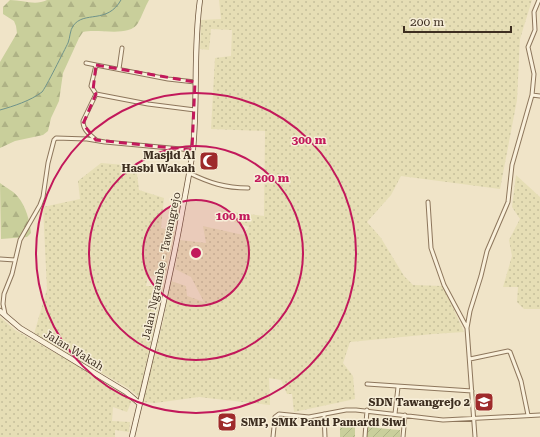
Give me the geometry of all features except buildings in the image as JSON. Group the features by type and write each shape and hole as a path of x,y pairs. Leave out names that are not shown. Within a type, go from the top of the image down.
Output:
{"main road":[{"name":"Jalan Ngrambe - Tawangrejo","path":"132,437 174,253 189,173 195,110 195,49 200,0"},
{"name":"Jalan Wakah","path":"0,311 20,328 126,392 140,404"}],"street":[{"path":"475,437 467,328 470,311 487,251 508,202 512,165 532,95 534,74 528,47 535,30 534,12 539,0"},
{"path":"119,69 122,48"},
{"path":"86,63 168,79 195,82"},
{"path":"96,65 91,86 96,94 148,104 195,110"},
{"path":"96,94 83,121 85,130 96,140"},
{"path":"532,95 540,96"},
{"path":"5,314 3,304 4,294 12,274 20,240 43,197 48,162 55,139 59,137 192,150"},
{"path":"189,173 216,185 232,188 248,188"},
{"path":"428,202 431,248 444,285 467,328"},
{"path":"0,259 15,260"},
{"path":"470,359 508,351 510,352 520,381 528,415"},
{"path":"367,384 472,391"},
{"path":"395,414 398,387"},
{"path":"273,437 274,420 276,415 309,417 346,410 367,410 443,420 540,414"},
{"path":"365,437 367,410"},
{"path":"324,414 324,437"},
{"path":"403,437 405,415"}],"highlighted area":[{"path":"96,65 195,82 192,150 96,140 83,124 96,94 93,90"}],"shaded area":[{"path":"219,0 532,0 520,39 517,100 500,189 401,176 391,195 367,222 381,238 404,276 413,285 443,286 464,332 350,342 343,363 353,376 355,399 294,412 292,394 287,394 281,380 269,378 270,405 199,397 155,403 142,402 163,322 171,281 186,286 187,296 204,302 191,277 175,269 180,240 206,243 203,226 243,235 249,227 217,216 219,210 264,216 265,131 211,129 215,58 231,56 232,30 211,29 209,50 200,49 201,20 221,19"},
{"path":"101,163 136,166 139,190 164,198 161,228 175,231 165,277 148,276 146,286 163,286 139,397 128,388 34,334 47,289 43,207 80,199 78,181"},
{"path":"516,175 540,197 540,309 524,309 517,302 518,287 503,287 512,256 509,240 520,219 512,207"},
{"path":"0,317 15,330 112,385 132,400 127,412 113,407 112,421 130,422 129,432 115,430 115,437 0,437"}],"green space":[{"path":"10,0 38,3 47,0 149,0 134,28 113,32 83,32 63,73 59,101 51,118 48,131 43,135 15,141 0,148 0,62 17,33 14,21 3,14 3,7"},
{"path":"0,183 14,193 21,201 25,209 29,219 31,233 27,237 1,239"},
{"path":"369,419 377,420 377,428 400,430 400,437 366,437"},
{"path":"340,426 355,427 355,437 340,437"}],"waterway":[{"path":"0,110 27,101 42,92 68,43 73,26 78,21 83,19 103,15 109,12 115,8 121,0"}],"place":[{"name":"Masjid Al Hasbi Wakah","path":"209,161"},
{"name":"SDN Tawangrejo 2","path":"484,402"},
{"name":"SMP, SMK Panti Pamardi Siwi","path":"227,422"}]}
